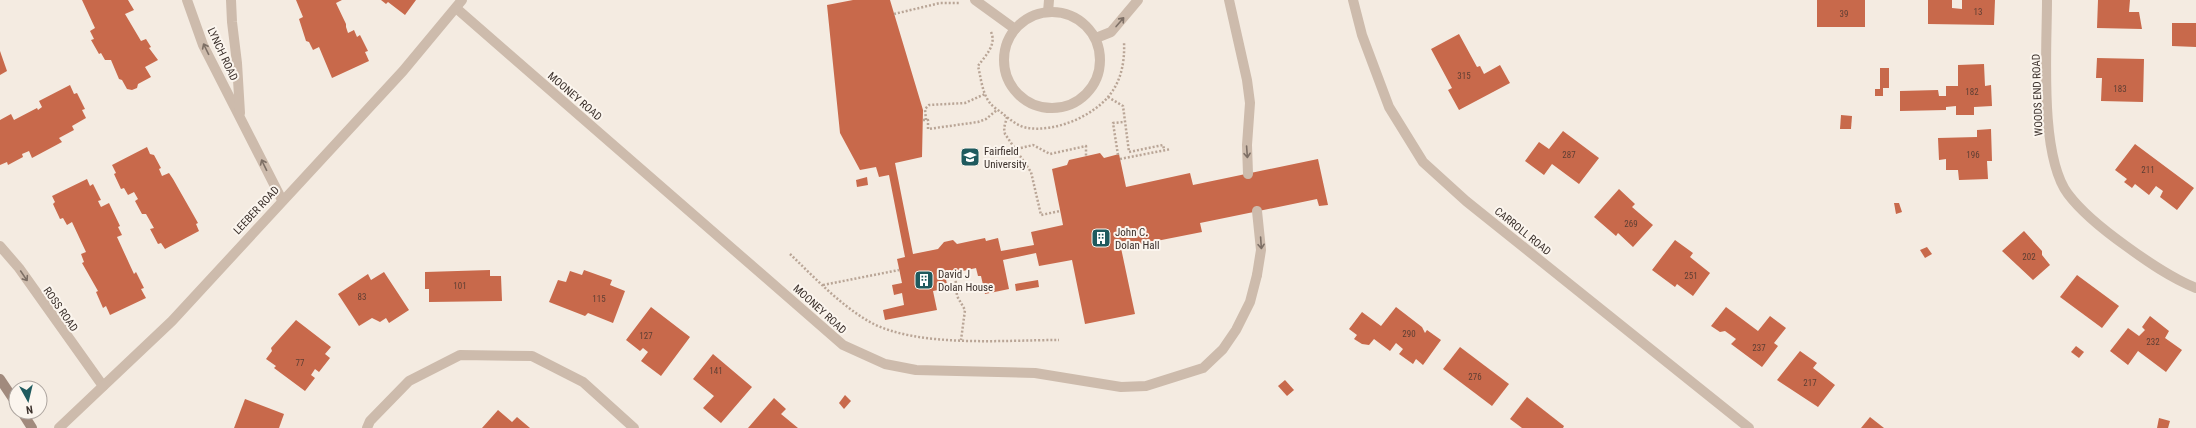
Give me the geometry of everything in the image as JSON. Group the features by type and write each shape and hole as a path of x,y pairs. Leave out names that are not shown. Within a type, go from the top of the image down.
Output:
{"main road":[{"path":"0,379 8,392"}],"street":[{"name":"LYNCH ROAD","path":"187,0 203,45 282,200"},
{"name":"LYNCH ROAD","path":"231,0 237,62 240,117"},
{"path":"975,0 1015,29"},
{"path":"1048,12 1049,0"},
{"path":"1096,38 1114,29 1138,0"},
{"path":"1229,0 1247,80 1250,104 1247,130 1248,174"},
{"name":"CARROLL ROAD","path":"1353,0 1362,35 1389,107 1423,162 1466,201 1749,428"},
{"name":"WOODS END ROAD","path":"2047,0 2048,125 2052,154 2058,176 2067,193 2107,232 2147,261 2196,288"},
{"name":"LEEBER ROAD","path":"59,428 172,321 282,200 403,71 459,4"},
{"name":"MOONEY ROAD","path":"459,4 843,345 885,364 916,370 1035,373 1121,387 1146,386 1203,368 1223,349 1236,330 1250,302 1257,275 1261,250 1257,211"},
{"path":"1048,12 1062,12 1076,17 1087,26 1096,38 1100,53 1100,69 1095,84 1084,97 1071,105 1055,108 1039,107 1024,100 1013,89 1005,74 1003,58 1006,42 1015,29 1035,14 1048,12"},
{"name":"ROSS ROAD","path":"0,246 18,268 103,386"},
{"path":"367,428 370,421 409,381 460,354 532,356 583,382 634,428"}],"path":[{"path":"894,14 940,3 962,4"},
{"path":"988,27 993,36 992,46 978,66 985,94 990,104 997,110 1027,128 1066,124 1083,117 1108,98 1121,73 1124,56 1124,39 1114,29"},
{"path":"985,94 965,103 929,105 925,108 924,120 928,120 928,129 978,122 986,119 997,110"},
{"path":"1108,98 1123,106 1129,152 1163,145 1164,149"},
{"path":"1007,117 1004,128 1005,134 1017,149 1031,172 1041,215 1060,211"},
{"path":"1118,155 1113,123 1124,122"},
{"path":"1017,149 1033,145 1050,154 1086,146 1086,156"},
{"path":"1120,160 1164,149 1171,149"},
{"path":"790,254 856,314 891,331 933,339 1059,340"},
{"path":"823,285 899,270"},
{"path":"955,273 957,296 965,310 961,340"}],"building":[{"path":"82,0 128,0 134,10 125,14 141,41 146,39 151,47 149,48 158,60 145,67 151,77 138,84 137,88 132,90 127,89 122,80 119,79 111,60 105,60 101,53 99,54 91,40 94,39 90,31 95,28"},
{"path":"296,0 342,0 336,3 346,24 348,33 354,30 357,37 360,35 368,51 365,52 369,61 332,78 319,47 313,50 309,42 306,41 299,19 303,17"},
{"path":"381,0 416,0 405,15 388,2 386,4"},
{"path":"853,0 890,0 923,110 922,157 895,163 913,254 938,249 944,242 953,240 957,244 985,238 986,241 998,238 1001,251 1034,245 1031,232 1063,225 1052,169 1067,165 1069,160 1100,153 1104,158 1119,154 1126,187 1190,173 1193,185 1318,159 1328,205 1319,206 1317,199 1200,223 1202,232 1121,248 1135,314 1085,324 1072,260 1039,266 1036,253 1003,260 1009,289 985,294 981,276 978,276 976,268 945,275 947,284 944,289 933,291 937,310 885,320 883,310 904,305 902,293 894,295 892,285 902,283 897,259 905,257 889,175 879,177 876,167 860,170 840,133 827,5"},
{"path":"1817,0 1865,0 1865,27 1817,27"},
{"path":"1928,0 1952,0 1952,8 1962,9 1962,0 1995,0 1994,25 1928,24"},
{"path":"2098,0 2130,0 2129,12 2139,12 2142,29 2097,28"},
{"path":"2172,23 2196,23 2196,47 2172,46"},
{"path":"1459,34 1477,67 1480,66 1484,74 1500,65 1510,83 1459,110 1448,90 1452,88 1431,49"},
{"path":"0,51 7,71 0,75"},
{"path":"2097,58 2144,59 2143,102 2101,101 2102,78 2096,78"},
{"path":"1984,64 1985,86 1991,85 1992,106 1974,107 1974,115 1956,115 1956,106 1946,107 1946,110 1900,111 1900,91 1938,90 1939,96 1946,96 1946,86 1958,86 1958,65"},
{"path":"1880,68 1889,68 1889,88 1883,88 1883,96 1875,96 1875,89 1880,89"},
{"path":"70,85 74,94 77,93 85,109 82,110 86,118 72,126 74,130 59,138 62,142 32,158 29,151 22,154 23,157 8,165 7,162 0,165 0,120 11,114 14,120 37,108 38,110 42,107 39,101"},
{"path":"1841,115 1852,116 1851,129 1840,129"},
{"path":"1991,129 1992,161 1987,161 1988,179 1959,180 1958,170 1946,170 1946,159 1939,160 1938,138 1977,137 1977,130"},
{"path":"1563,131 1599,158 1579,184 1552,164 1544,175 1525,161 1539,142 1549,149"},
{"path":"2135,144 2194,188 2177,210 2160,197 2163,191 2156,186 2149,195 2135,184 2132,188 2124,182 2127,179 2115,170"},
{"path":"147,147 150,154 154,155 161,168 159,169 162,176 169,173 198,223 196,224 199,231 165,249 161,243 158,244 150,229 154,228 146,214 142,214 135,201 138,199 134,192 128,195 124,188 121,189 114,174 116,173 112,165"},
{"path":"867,177 868,185 857,187 856,180"},
{"path":"87,179 90,186 93,184 101,200 98,201 101,207 109,203 120,226 118,227 122,235 117,237 134,274 136,272 144,288 141,289 146,298 110,315 106,306 103,308 96,292 98,291 82,263 84,262 81,254 86,252 72,222 67,225 63,218 60,219 53,204 55,202 52,196"},
{"path":"1619,189 1635,204 1632,207 1653,225 1633,247 1618,233 1616,236 1594,217"},
{"path":"1894,203 1899,203 1902,212 1896,214"},
{"path":"2024,231 2042,251 2042,255 2050,265 2033,280 2002,251"},
{"path":"1675,240 1693,253 1690,257 1710,273 1693,296 1677,284 1675,287 1652,270"},
{"path":"1927,247 1932,254 1925,258 1920,250"},
{"path":"490,270 490,276 501,276 502,301 429,302 429,289 425,289 425,272"},
{"path":"584,270 612,280 610,285 625,291 613,323 588,313 585,316 549,302 558,280 566,282 570,271 582,275"},
{"path":"384,272 409,310 389,323 386,318 380,322 372,318 359,326 338,294 368,274 371,280"},
{"path":"2077,275 2119,306 2102,328 2060,297"},
{"path":"1038,280 1039,287 1016,291 1015,284"},
{"path":"651,307 690,337 661,376 641,361 648,352 643,348 640,351 626,340"},
{"path":"1396,307 1422,327 1425,333 1427,330 1441,340 1423,365 1416,359 1413,364 1399,354 1403,349 1396,343 1390,351 1374,339 1369,345 1362,344 1354,339 1357,335 1349,329 1362,312 1381,326"},
{"path":"1726,307 1758,331 1770,316 1786,328 1774,343 1778,346 1762,367 1731,344 1736,339 1725,331 1720,332 1711,326"},
{"path":"2150,316 2169,331 2165,338 2182,350 2166,372 2138,351 2128,365 2110,351 2128,328 2139,336 2145,330 2142,327"},
{"path":"296,320 331,347 325,354 330,358 319,372 315,369 311,375 315,378 305,391 274,368 276,366 266,359 272,351 271,348"},
{"path":"2076,346 2084,352 2079,358 2071,352"},
{"path":"1460,347 1509,384 1492,406 1443,369"},
{"path":"1800,351 1817,363 1813,368 1835,385 1818,407 1777,380"},
{"path":"713,354 752,387 721,423 703,408 714,396 693,379"},
{"path":"1285,380 1294,390 1287,396 1278,386"},
{"path":"845,395 851,401 844,409 839,403"},
{"path":"1527,397 1564,426 1563,428 1522,428 1510,419"},
{"path":"774,398 786,409 781,414 798,428 748,428"},
{"path":"245,399 284,414 279,428 234,428"},
{"path":"498,410 512,422 517,417 530,428 482,428"},
{"path":"1870,417 1884,428 1861,428"},
{"path":"2159,418 2170,421 2168,428 2157,428"}],"place":[{"name":"Fairfield University","path":"970,157"},
{"name":"John C. Dolan Hall","path":"1101,238"},
{"name":"David J Dolan House","path":"924,280"}]}
